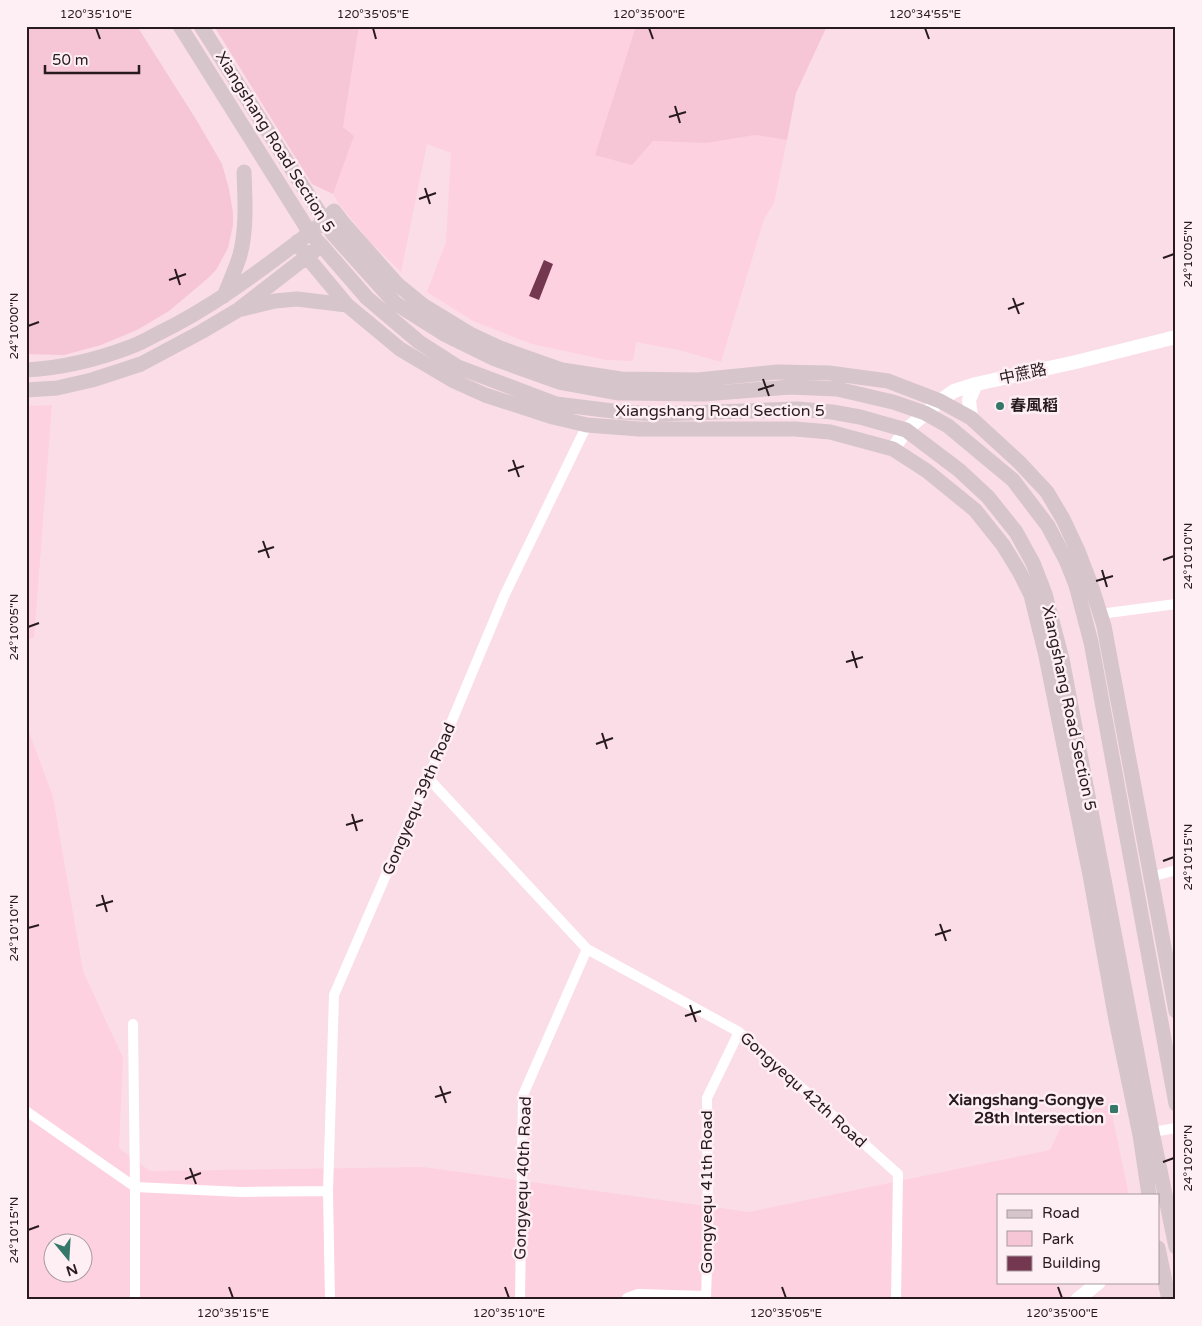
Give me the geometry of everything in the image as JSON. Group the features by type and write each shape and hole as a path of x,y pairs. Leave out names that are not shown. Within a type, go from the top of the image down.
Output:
{"main road":[{"name":"Xiangshang Road Section 5","path":"180,26 304,238 306,257 347,305 400,349 454,381 485,395 553,417 587,425 639,429 795,429 821,431 893,449 927,471 975,510 1003,545 1031,595 1046,656 1069,770 1116,1020 1175,1242"},
{"name":"Xiangshang Road Section 5","path":"201,26 259,116 334,223 395,303 444,334 495,359 559,382 619,393 704,394 790,387 836,389 893,402 925,413 948,426 1013,480 1048,526 1066,560 1076,585 1092,642 1176,1104"},
{"path":"224,296 240,255 244,235 246,211 244,172"},
{"name":"Xiangshang Road Section 5","path":"334,223 397,284 424,306 470,334 500,348 562,370 621,378 698,380 777,372 829,373 888,381 940,400 971,418 1020,463 1047,492 1063,518 1091,585 1104,626 1176,1011"},
{"path":"26,370 88,361 131,347 178,324 224,296 304,238 334,223"},
{"path":"26,390 58,388 92,380 142,364 238,310 321,245 334,223"},
{"name":"Xiangshang Road Section 5","path":"304,238 321,245 367,298 419,342 458,367 556,404 621,412 660,414 806,410 860,417 906,430 959,470 988,497 1016,532 1033,563 1045,594 1062,659 1146,1134 1149,1194"},
{"path":"238,310 276,301 297,300 347,305"},
{"path":"1160,1257 1169,1300"}],"street":[{"name":"中蔗路","path":"893,449 906,430 940,400 954,391 976,384 1176,337"},
{"path":"971,418 969,400 976,384"},
{"name":"Gongyequ 39th Road","path":"330,1300 328,1191 334,995 505,594 587,425"},
{"path":"1100,614 1176,604"},
{"name":"Gongyequ 42th Road","path":"428,778 587,949 739,1032 898,1174 896,1300"},
{"path":"1150,877 1176,870"},
{"name":"Gongyequ 40th Road","path":"520,1300 523,1095 587,949"},
{"path":"133,1024 135,1300"},
{"name":"Gongyequ 41th Road","path":"706,1298 708,1226 707,1098 739,1032"},
{"path":"26,1112 135,1187 241,1192 328,1191"},
{"path":"1146,1134 1176,1128"},
{"path":"1160,1243 1175,1242"},
{"path":"1077,1300 1097,1284"},
{"path":"626,1300 638,1294 706,1298"}],"shaded area":[{"path":"359,26 636,26 595,155 653,141 706,143 755,135 787,140 774,203 764,219 721,362 679,350 636,342 633,361 606,360 532,344 473,321 427,292 446,242 451,153 427,144 401,272 371,243 333,194 354,136 343,127"},
{"path":"52,405 34,638 26,639 26,406"},
{"path":"26,724 53,797 83,971 123,1058 119,1148 150,1171 423,1167 749,1212 1050,1150 1067,1115 1110,1104 1127,1194 997,1194 997,1284 1057,1284 1066,1300 26,1300"}],"green space":[{"path":"26,26 137,26 222,164 233,213 233,225 228,248 216,270 169,311 137,330 101,345 64,355 26,354"},
{"path":"214,26 359,26 343,127 354,136 333,194 312,184"},
{"path":"636,26 827,26 796,93 787,140 755,135 706,143 653,141 632,165 595,155"}],"building":[{"path":"544,260 553,264 539,300 529,296"}],"place":[{"name":"春風稻","path":"1000,406"},
{"name":"Xiangshang-Gongye 28th Intersection","path":"1114,1109"}]}
